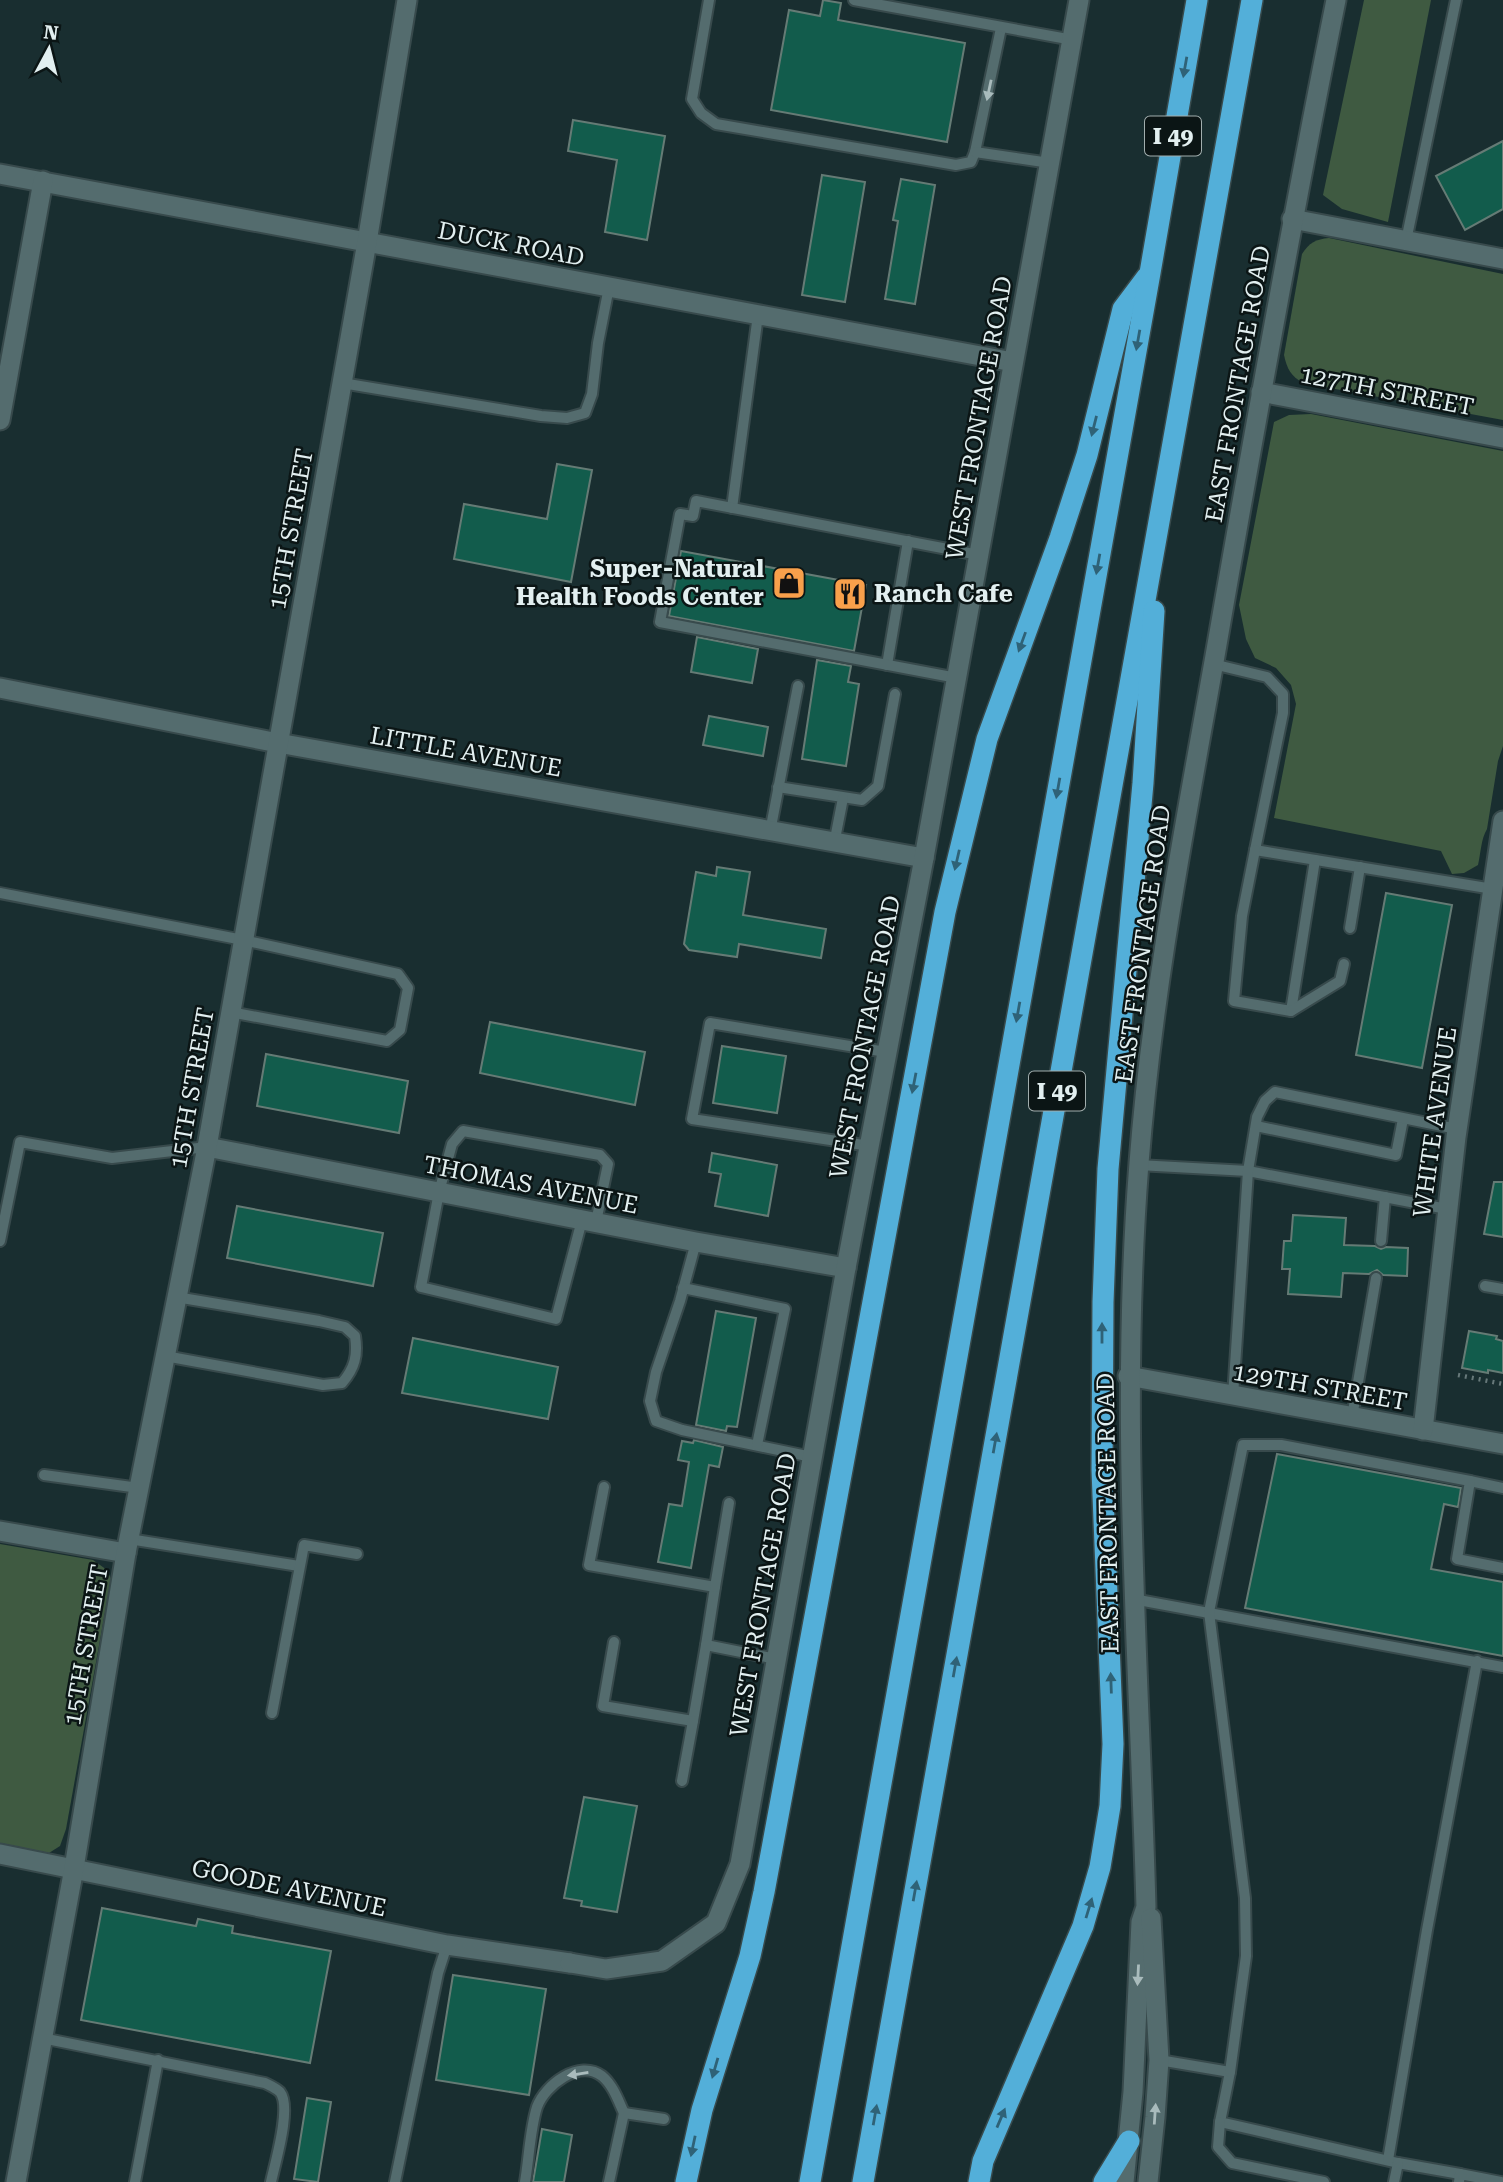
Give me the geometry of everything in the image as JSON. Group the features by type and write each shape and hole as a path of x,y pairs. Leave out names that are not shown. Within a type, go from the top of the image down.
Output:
{"highway":[{"name":"I 49","path":"810,2182 1197,0"},
{"name":"I 49","path":"863,2182 1252,0"},
{"path":"686,2182 702,2110 750,1956 764,1892 944,912 964,828 987,739 1087,455 1123,309 1150,273"},
{"path":"980,2181 983,2161 1083,1926 1100,1867 1110,1806 1113,1744 1101,1470 1103,1302 1108,1170 1142,796 1156,587 1150,565"},
{"path":"1104,2182 1129,2141"}],"street":[{"name":"15TH STREET","path":"16,2182 74,1868 128,1546 207,1147 367,242 407,0"},
{"name":"WEST FRONTAGE ROAD","path":"570,1963 607,1969 662,1961 716,1923 740,1864 846,1268 924,859 1079,0"},
{"name":"EAST FRONTAGE ROAD","path":"1148,2182 1159,2060 1152,1921 1146,1907 1133,1599 1128,1377 1138,1165 1169,911 1292,219 1336,0"},
{"name":"DUCK ROAD","path":"0,174 1013,362"},
{"path":"0,419 43,181"},
{"path":"1292,219 1503,259"},
{"name":"127TH STREET","path":"1261,392 1503,438"},
{"name":"LITTLE AVENUE","path":"0,688 278,743 924,859"},
{"name":"WHITE AVENUE","path":"1423,1430 1457,1129 1503,821"},
{"name":"THOMAS AVENUE","path":"207,1147 696,1242 846,1268"},
{"name":"129TH STREET","path":"1128,1377 1503,1444"},
{"path":"0,1531 128,1546"},
{"name":"GOODE AVENUE","path":"0,1854 447,1945 570,1963"},
{"name":"EAST FRONTAGE ROAD","path":"1124,2182 1129,2141 1141,1922 1146,1907"}],"lane":[{"path":"709,0 692,99 701,113 716,124 956,165 971,162 975,152 1001,29"},
{"path":"854,0 1001,29 1073,40"},
{"path":"1406,241 1456,0"},
{"path":"975,152 1050,163"},
{"path":"342,383 541,415 566,418 585,413 592,394 609,287"},
{"path":"732,508 758,315"},
{"path":"957,678 660,622 680,514 693,516 696,501 979,555"},
{"path":"887,665 908,541"},
{"path":"1213,664 1266,677 1283,694 1283,713 1242,916 1234,1001 1291,1011 1340,981 1344,964"},
{"path":"770,832 798,686"},
{"path":"778,787 862,800 878,786 895,694"},
{"path":"834,844 843,798"},
{"path":"1255,850 1493,889"},
{"path":"1291,1011 1315,860"},
{"path":"1350,928 1360,867"},
{"path":"0,893 243,940 398,974 408,988 400,1030 387,1041 230,1012"},
{"path":"870,1146 692,1119 709,1023 886,1052"},
{"path":"1233,1396 1248,1171 1256,1126 1265,1101 1275,1092 1457,1129"},
{"path":"1256,1126 1396,1155 1403,1119"},
{"path":"463,1131 600,1155 608,1164 556,1319 421,1287 439,1192 452,1144 463,1131"},
{"path":"0,1241 20,1142 113,1158 207,1147"},
{"path":"1138,1165 1248,1171 1447,1209"},
{"path":"1381,1241 1385,1197"},
{"path":"696,1242 654,1381 650,1401 656,1421 682,1430 812,1457"},
{"path":"1352,1417 1376,1278"},
{"path":"1485,1286 1503,1289"},
{"path":"683,1288 785,1310 757,1445"},
{"path":"165,1356 323,1385 342,1383 353,1371 358,1351 355,1336 345,1328 319,1321 176,1297"},
{"path":"1324,2182 1232,2163 1218,2147 1245,1956 1245,1898 1209,1612 1243,1445 1281,1445 1503,1488"},
{"path":"44,1475 139,1488"},
{"path":"1470,1481 1457,1559 1503,1568"},
{"path":"604,1487 589,1565 715,1587"},
{"path":"682,1781 729,1503"},
{"path":"272,1713 304,1545 357,1554"},
{"path":"128,1546 299,1566"},
{"path":"1133,1599 1503,1667"},
{"path":"614,1642 603,1706 693,1721"},
{"path":"706,1646 776,1659"},
{"path":"1394,2182 1393,2162 1427,1930 1477,1661"},
{"path":"395,2182 438,1973 447,1945"},
{"path":"42,2038 265,2083 279,2091 284,2101 284,2115 271,2182"},
{"path":"135,2182 158,2060"},
{"path":"1159,2060 1230,2072"},
{"path":"525,2182 538,2106 551,2085 563,2077 586,2070 600,2074 612,2086 624,2113 609,2182"},
{"path":"624,2113 664,2119"},
{"path":"1220,2122 1459,2178 1501,2182"}],"path":[{"path":"1458,1375 1503,1384"}],"green space":[{"path":"1364,0 1431,0 1388,222 1342,209 1323,195"},
{"path":"1329,238 1503,274 1503,420 1303,383 1293,375 1284,355 1302,254 1313,242"},
{"path":"1311,414 1503,451 1503,746 1478,865 1464,873 1452,874 1441,851 1274,818 1296,704 1291,685 1276,668 1255,658 1246,639 1239,605 1274,422 1289,415"},
{"path":"0,1544 93,1560 107,1570 111,1579 66,1829 60,1846 49,1853 0,1843"}],"building":[{"path":"823,0 841,3 838,20 965,43 947,142 771,110 789,10 820,16"},
{"path":"573,120 665,136 647,240 605,232 617,160 568,151"},
{"path":"1503,141 1503,209 1465,230 1436,176"},
{"path":"822,175 865,182 845,302 802,295"},
{"path":"901,179 935,185 915,304 885,299 898,221 893,220"},
{"path":"557,464 592,470 571,582 454,559 464,504 547,519"},
{"path":"681,551 866,585 854,651 669,616"},
{"path":"697,637 758,649 752,683 691,672"},
{"path":"817,660 851,666 848,682 859,684 846,766 802,759"},
{"path":"709,716 768,727 763,756 703,745"},
{"path":"717,867 750,872 743,915 826,929 821,958 739,944 737,957 689,950 684,944 696,872 716,876"},
{"path":"1386,893 1452,905 1422,1068 1356,1055"},
{"path":"490,1022 645,1052 635,1105 480,1073"},
{"path":"722,1046 786,1056 777,1113 713,1103"},
{"path":"266,1054 408,1081 399,1133 257,1106"},
{"path":"712,1153 777,1165 768,1216 715,1206 721,1174 709,1172"},
{"path":"1494,1182 1503,1182 1503,1237 1484,1234"},
{"path":"237,1206 383,1233 373,1286 227,1258"},
{"path":"1293,1215 1346,1218 1344,1245 1375,1246 1381,1249 1408,1248 1407,1276 1383,1275 1377,1270 1369,1274 1343,1273 1341,1297 1288,1294 1290,1269 1282,1269 1284,1241 1291,1241"},
{"path":"716,1311 756,1318 737,1427 727,1426 726,1431 696,1425"},
{"path":"1469,1331 1497,1336 1496,1339 1503,1341 1503,1373 1462,1368"},
{"path":"413,1338 558,1367 548,1419 402,1393"},
{"path":"694,1440 723,1447 719,1467 709,1465 691,1568 658,1562 669,1504 682,1506 689,1462 678,1460 682,1441 693,1443"},
{"path":"1277,1454 1461,1488 1458,1507 1444,1504 1431,1569 1503,1582 1503,1656 1245,1608"},
{"path":"584,1797 637,1806 617,1912 581,1906 582,1901 564,1898"},
{"path":"102,1908 196,1926 198,1919 233,1926 232,1933 331,1951 310,2063 81,2020"},
{"path":"453,1975 546,1989 529,2095 436,2080"},
{"path":"307,2098 331,2102 318,2182 294,2179"},
{"path":"542,2129 572,2135 564,2182 533,2182"}],"place":[{"name":"Super-Natural Health Foods Center","path":"789,583"},
{"name":"Ranch Cafe","path":"850,594"}]}
